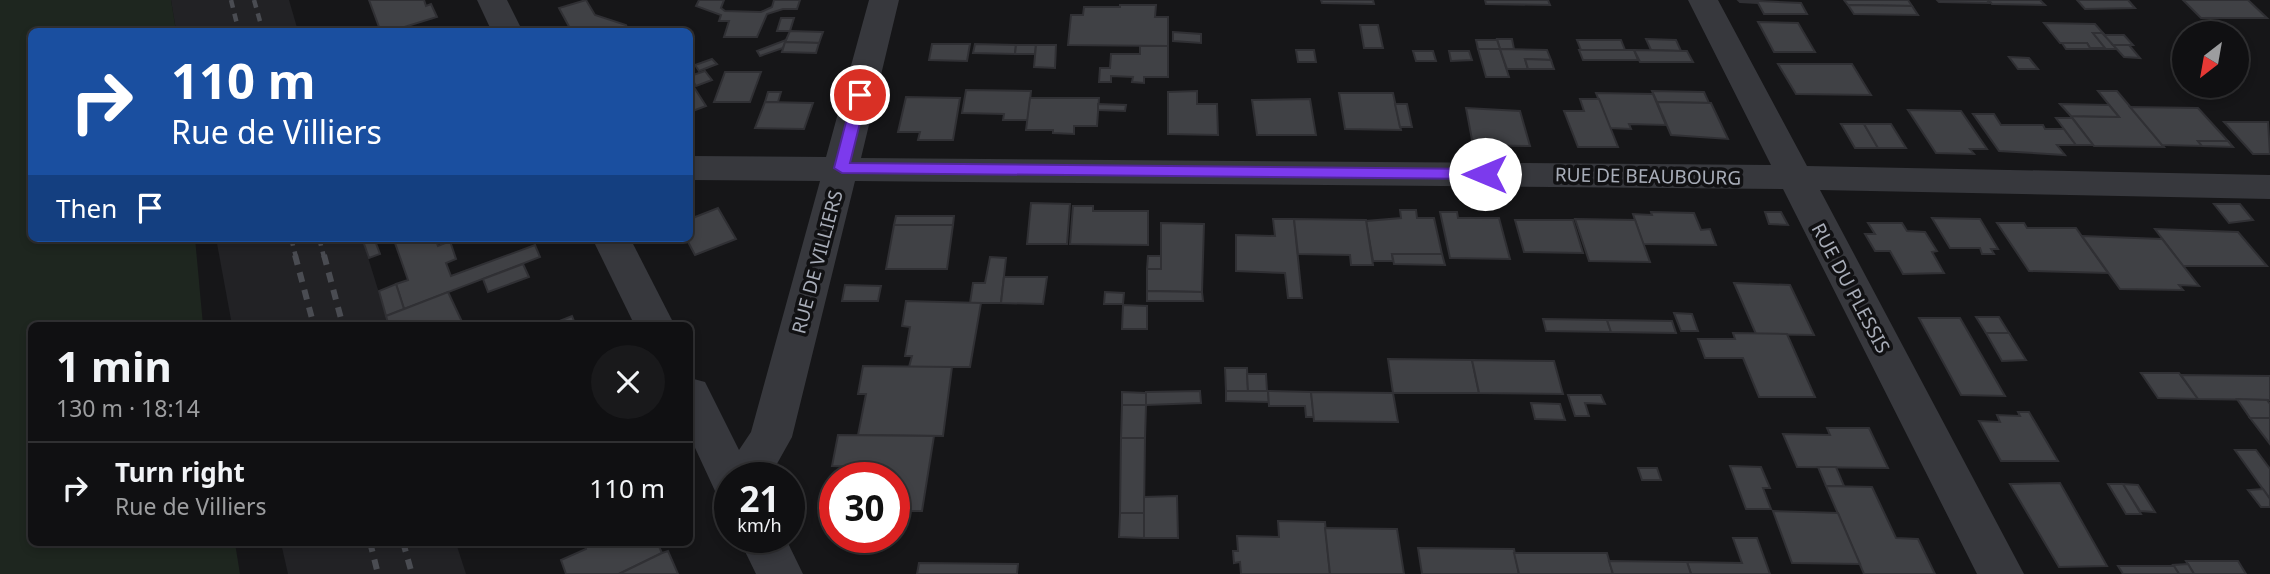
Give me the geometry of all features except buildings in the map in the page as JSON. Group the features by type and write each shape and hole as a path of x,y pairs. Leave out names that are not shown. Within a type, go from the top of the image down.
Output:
{"street":[{"path":"492,0 506,28"},
{"name":"RUE DE VILLIERS","path":"755,462 771,437 884,0"},
{"name":"RUE DU PLESSIS","path":"1703,0 1793,178 2001,574"},
{"name":"RUE DE BEAUBOURG","path":"693,168 1793,178 2270,187"},
{"path":"613,242 653,322"},
{"path":"693,400 723,462"},
{"path":"769,553 780,574"}],"shaded area":[{"path":"0,0 171,0 176,28 28,28 28,242 195,242 203,322 28,322 28,546 235,546 240,574 0,574"},
{"path":"171,0 289,0 297,28 176,28"},
{"path":"217,242 363,242 388,322 231,322"},
{"path":"282,546 457,546 466,574 288,574"}],"railway":[{"path":"231,0 238,28"},
{"path":"254,0 262,28"},
{"path":"292,242 296,257"},
{"path":"320,242 324,257"},
{"path":"295,255 313,322"},
{"path":"324,255 342,322"},
{"path":"371,546 378,574"},
{"path":"404,546 412,574"}],"route":[{"path":"860,95 842,168 1485,174"}]}
